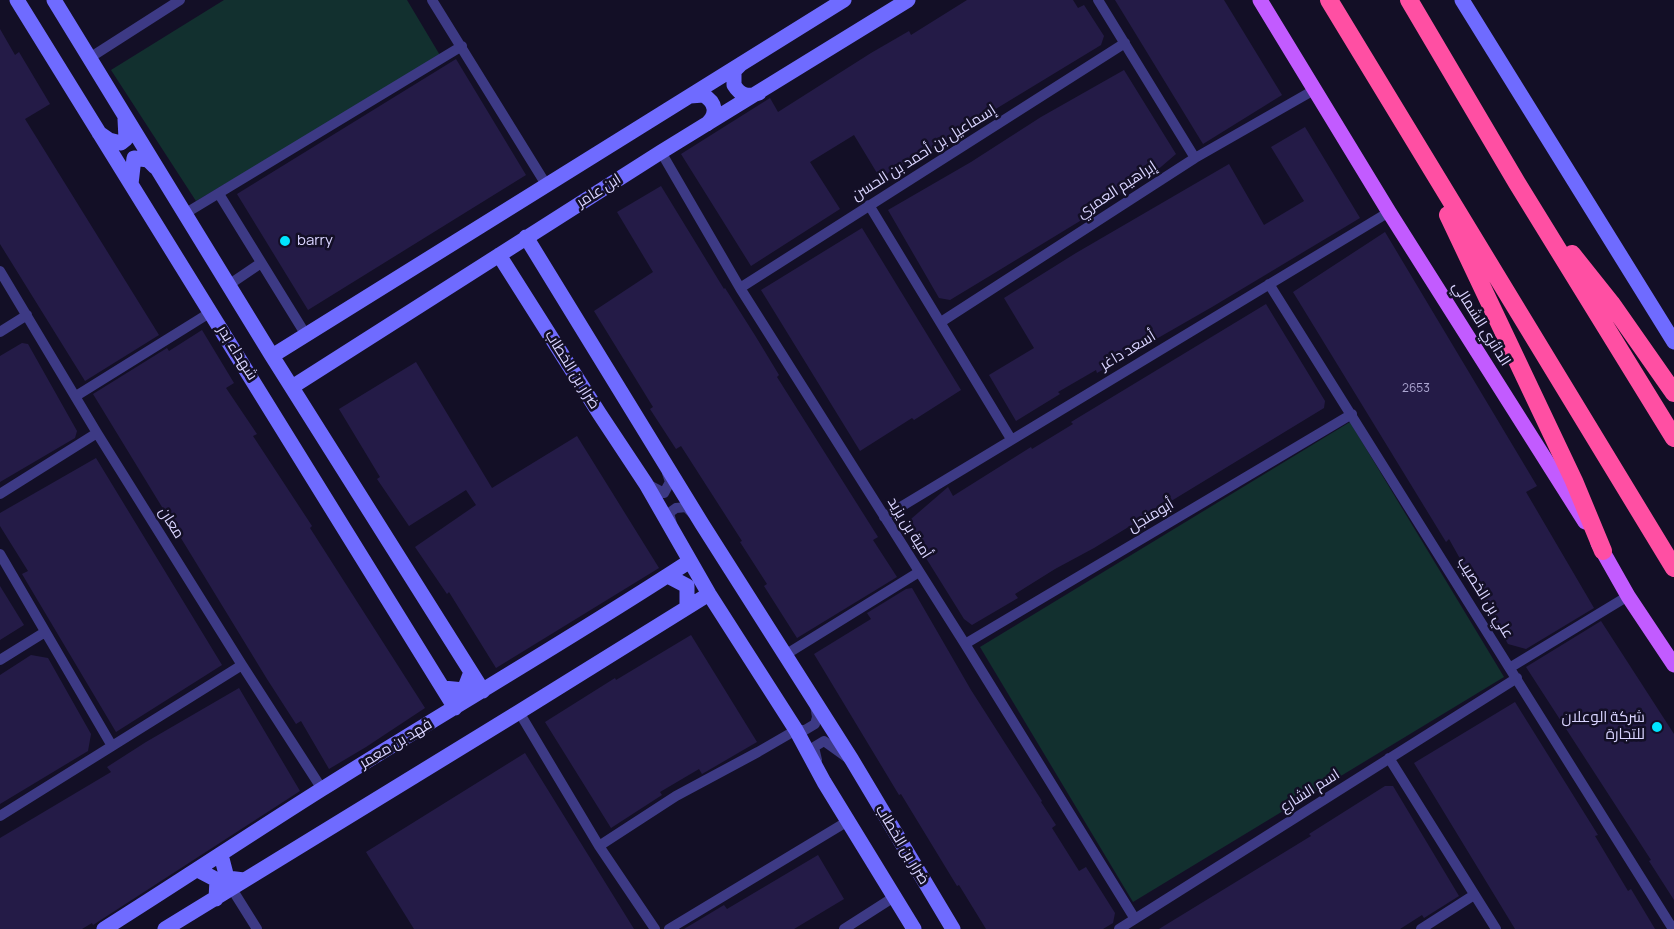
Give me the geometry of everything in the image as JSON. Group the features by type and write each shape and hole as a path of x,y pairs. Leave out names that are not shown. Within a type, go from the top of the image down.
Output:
{"highway":[{"path":"1329,0 1674,568"},
{"path":"1409,0 1517,183 1674,438"},
{"path":"1405,124 1575,482 1603,551"},
{"path":"1517,183 1611,303 1674,393"}],"main road":[{"name":"الدائري الشمالي","path":"1260,0 1389,212 1603,551 1628,596 1674,665"}],"street":[{"name":"شهداء بدر","path":"17,0 455,708"},
{"name":"شهداء بدر","path":"54,0 292,387 483,691"},
{"path":"91,57 180,0"},
{"path":"432,0 547,186"},
{"path":"273,356 844,0"},
{"name":"ابن عامر","path":"292,387 525,237 908,0"},
{"path":"1098,0 1195,158"},
{"path":"1462,0 1674,342"},
{"name":"إسماعيل بن أحمد بن الحسن","path":"740,288 1125,43"},
{"path":"186,213 462,46"},
{"path":"741,64 735,71 734,85 744,95 759,93"},
{"name":"إبراهيم العمري","path":"941,322 1195,158 1314,90"},
{"path":"689,96 703,95 714,105 714,115 705,126"},
{"path":"99,134 121,143 126,139 124,114"},
{"name":"أمية بن يزيد","path":"661,152 740,288 965,644 1135,919"},
{"path":"131,184 135,158 148,160 158,168"},
{"path":"219,195 306,335"},
{"path":"869,205 1011,439"},
{"name":"أسعد داغر","path":"884,516 1389,212"},
{"name":"ضرار بن الخطاب","path":"525,237 815,705 852,760 953,929"},
{"name":"ضرار بن الخطاب","path":"499,255 598,413 646,484 709,594 796,730 824,782 914,929"},
{"path":"230,284 261,263"},
{"name":"معان","path":"0,271 242,665 322,789"},
{"name":"علي بن الخصيب","path":"1269,284 1511,667 1671,928"},
{"path":"76,396 212,312"},
{"path":"0,332 27,315"},
{"name":"أبومنجل","path":"965,644 1352,414"},
{"path":"0,494 98,433"},
{"name":"ضرار بن الخطاب","path":"646,484 664,493 670,482 663,461"},
{"name":"ضرار بن الخطاب","path":"680,542 670,520 669,513 672,509 686,507 702,524"},
{"path":"0,554 112,746"},
{"name":"فهد بن معمر","path":"104,929 322,789 690,561"},
{"path":"785,655 919,572"},
{"path":"668,576 687,586 687,607"},
{"path":"165,929 709,594"},
{"path":"1511,667 1628,596"},
{"path":"0,660 45,632"},
{"path":"0,816 242,665"},
{"path":"442,688 464,690 471,672"},
{"name":"اسم الشارع","path":"1119,929 1517,678"},
{"path":"599,846 676,796 796,730 805,730 815,724 817,717 815,705"},
{"path":"519,712 599,846 655,929"},
{"name":"ضرار بن الخطاب","path":"824,782 814,747 824,741 852,760"},
{"path":"1389,758 1496,929"},
{"path":"669,929 848,821"},
{"path":"221,855 227,878 238,884 257,929"},
{"path":"198,870 217,880 216,899"},
{"path":"1421,929 1474,895"},
{"path":"844,929 894,897"}],"green space":[{"path":"224,0 407,0 441,57 196,201 111,70"},
{"path":"1350,422 1504,677 1133,902 980,647"}],"building":[{"path":"967,0 1073,0 1078,8 1084,5 1104,36 1101,45 971,124 972,126 880,178 854,135 810,162 840,209 751,266 681,154 770,98 778,112 871,53 909,31 911,35"},
{"path":"1115,0 1224,0 1282,95 1203,144"},
{"path":"0,29 15,55 19,52 50,104 25,119 159,335 85,381 0,244"},
{"path":"456,59 526,175 308,310 237,194"},
{"path":"1124,70 1176,154 1155,172 1098,210 988,277 950,300 939,298 888,210 971,162 1041,117"},
{"path":"1305,127 1360,218 1212,307 1097,373 1096,370 1058,392 1060,394 1016,421 989,375 1034,348 1004,298 1076,253 1229,164 1264,225 1304,201 1271,147"},
{"path":"661,186 878,537 873,540 897,577 797,638 764,586 767,584 740,542 742,541 681,446 676,449 650,409 653,407 594,311 653,272 617,212"},
{"path":"862,228 961,390 860,451 761,290"},
{"path":"1385,232 1537,486 1526,492 1594,608 1526,649 1508,644 1449,539 1446,542 1293,292"},
{"path":"1266,304 1325,401 1324,408 1094,548 1055,569 1015,594 1018,598 972,625 964,619 911,534 911,519 948,487 953,496"},
{"path":"202,330 234,383 226,388 257,434 253,436 425,708 329,769 301,721 296,724 267,679 93,394 167,348 169,351"},
{"path":"22,343 28,344 77,431 75,438 0,482 0,356"},
{"path":"416,362 492,488 577,436 659,568 496,668 449,592 447,594 415,547 476,505 466,490 409,526 377,479 380,477 339,409"},
{"path":"96,458 222,665 116,732 22,574 28,571 0,526 0,513"},
{"path":"0,586 24,625 0,640"},
{"path":"912,588 971,690 1056,825 1052,828 1079,871 1086,867 1115,913 1113,923 1103,929 986,929 901,794 899,795 814,654 871,619 867,613 906,589"},
{"path":"1601,621 1674,734 1674,900 1649,861 1651,860 1526,667"},
{"path":"691,635 757,742 702,774 699,769 660,792 662,795 611,828 545,722 615,678 616,680"},
{"path":"31,655 48,658 91,734 88,751 0,804 0,675"},
{"path":"239,688 300,791 93,925 92,923 82,929 0,929 0,838 111,772 107,767 146,742"},
{"path":"1515,702 1598,835 1595,836 1628,891 1631,889 1655,929 1515,929 1414,763"},
{"path":"525,753 634,929 414,929 366,852"},
{"path":"1385,786 1393,786 1459,896 1424,918 1422,915 1400,929 1159,929 1311,836 1309,834"},
{"path":"818,855 844,899 794,929 684,929 724,905 727,909"}],"place":[{"name":"barry","path":"285,241"},
{"name":"شركة الوعلان للتجارة","path":"1657,727"}]}
